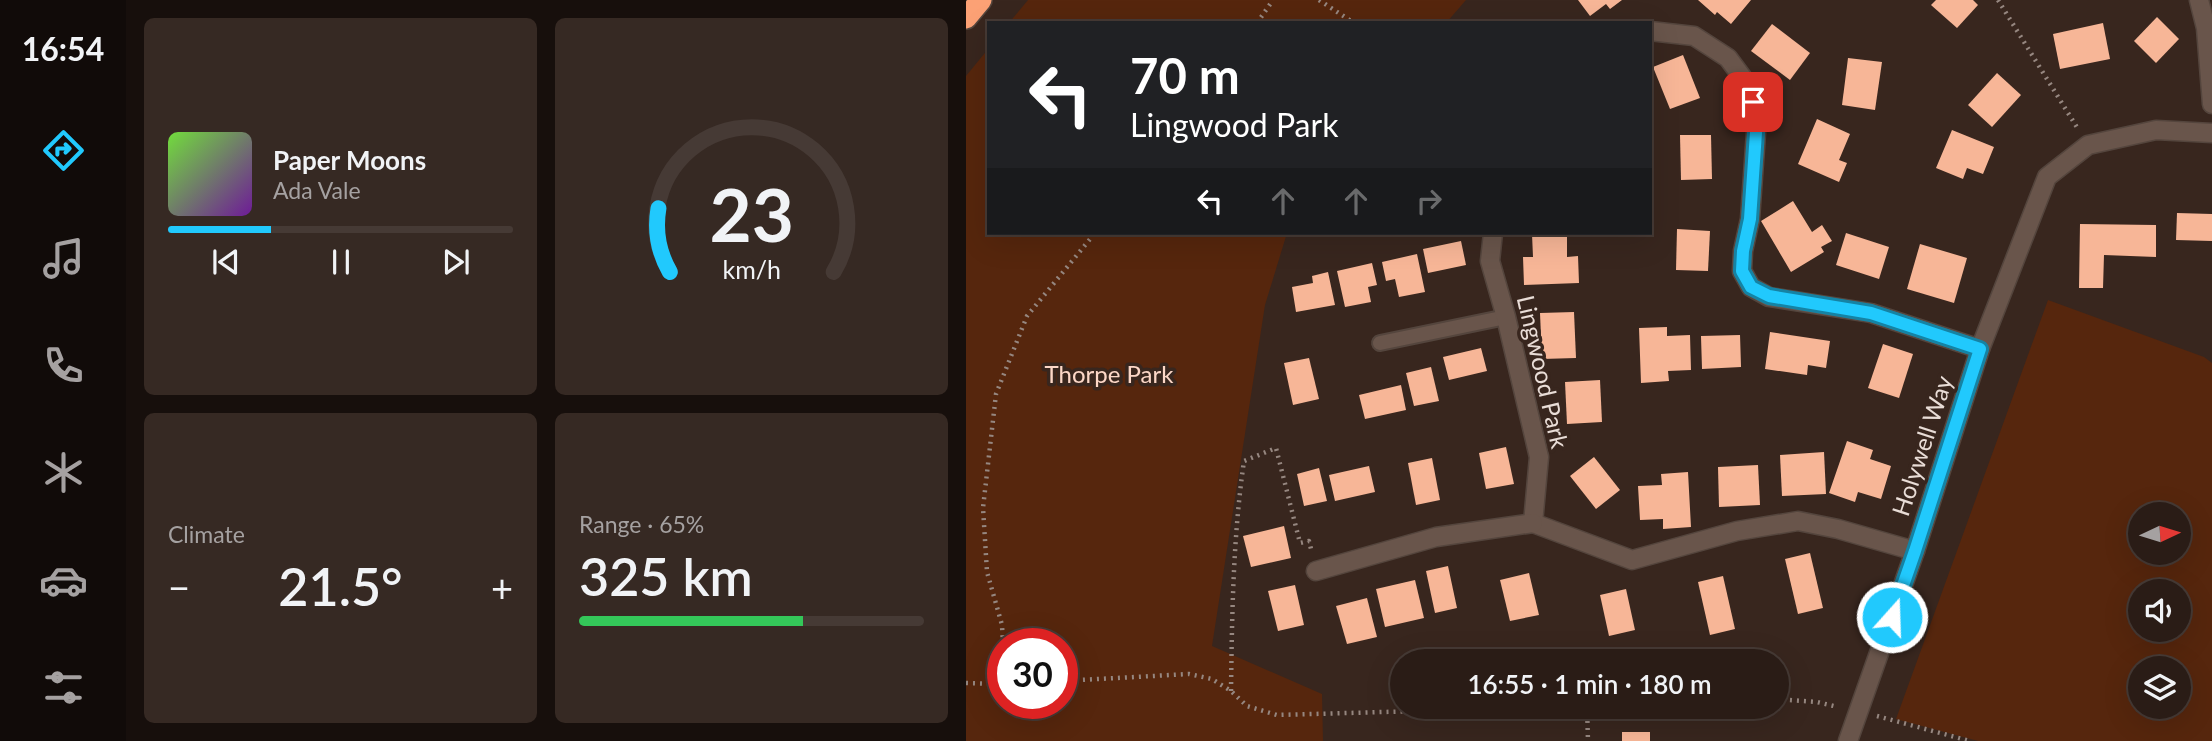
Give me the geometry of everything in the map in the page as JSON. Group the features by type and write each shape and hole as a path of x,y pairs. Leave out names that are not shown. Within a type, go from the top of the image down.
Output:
{"highway":[{"path":"966,18 981,0"}],"street":[{"path":"2199,0 2206,28 2212,104"},
{"path":"1652,31 1694,36 1727,58 1748,85 1757,118 1750,219 1742,271 1751,287 1769,296 1871,313 1980,349"},
{"name":"Holywell Way","path":"1848,741 1915,551 1980,349 2048,177 2088,145 2156,130 2212,132"},
{"name":"Lingwood Park","path":"1493,235 1490,261 1539,457 1534,523"},
{"path":"1316,570 1436,537 1534,523 1632,559 1737,531 1798,521 1838,528 1915,551"}],"lane":[{"path":"1380,343 1506,317"}],"path":[{"path":"1257,21 1273,0"},
{"path":"1319,0 1351,21"},
{"path":"1998,0 2088,145"},
{"path":"1002,628 987,572 983,508 996,394 1027,316 1093,235"},
{"path":"1231,691 1238,510 1244,461 1276,448 1300,543 1309,541 1316,570"},
{"path":"1078,680 1189,674 1212,679 1231,691 1247,706 1277,715 1390,712"},
{"path":"966,683 987,684"},
{"path":"1789,700 1833,706"},
{"path":"1881,717 1970,741"},
{"path":"1587,719 1588,741"}],"green space":[{"path":"1028,0 1466,0 1448,21 1011,21"},
{"name":"Thorpe Park","path":"987,50 987,235 1286,235 1265,305 1212,646 1322,694 1323,741 966,741 966,76"},
{"path":"2048,300 2204,357 2212,363 2212,741 1978,741 1896,719"}],"building":[{"path":"1578,0 1622,0 1610,9 1606,4 1590,16"},
{"path":"1698,0 1751,0 1731,24 1717,12 1715,15"},
{"path":"1936,0 1973,0 1978,5 1957,28 1931,5"},
{"path":"2157,17 2179,39 2156,63 2134,41"},
{"path":"2103,23 2110,59 2060,69 2053,34"},
{"path":"1772,24 1810,53 1790,80 1751,51"},
{"path":"1683,55 1700,98 1670,109 1653,67"},
{"path":"1848,58 1882,62 1875,110 1842,105"},
{"path":"1997,73 2021,95 1992,127 1968,105"},
{"path":"1817,119 1850,134 1839,160 1847,163 1839,182 1798,164"},
{"path":"1952,130 1994,147 1983,174 1967,168 1963,179 1936,168"},
{"path":"1680,135 1711,135 1712,179 1681,180"},
{"path":"1793,201 1812,232 1822,225 1832,241 1821,247 1824,252 1791,272 1761,221"},
{"path":"2177,213 2212,214 2212,241 2176,240"},
{"path":"2080,224 2156,225 2156,257 2104,255 2103,288 2079,288"},
{"path":"1677,229 1710,231 1708,271 1676,270"},
{"path":"1846,233 1889,247 1879,279 1836,265"},
{"path":"1532,235 1567,235 1567,257 1578,256 1579,283 1524,285 1523,257 1533,257"},
{"path":"1461,241 1466,265 1428,273 1423,249"},
{"path":"1920,244 1967,258 1954,303 1907,289"},
{"path":"1417,254 1425,292 1399,297 1395,279 1386,281 1382,262"},
{"path":"1372,263 1377,285 1368,287 1371,302 1345,307 1337,271"},
{"path":"1328,272 1335,305 1296,312 1292,287 1313,283 1312,276"},
{"path":"1574,312 1576,358 1542,359 1540,313"},
{"path":"1667,327 1667,336 1690,335 1691,370 1668,371 1669,381 1641,383 1639,328"},
{"path":"1770,332 1830,341 1826,368 1808,365 1807,375 1765,369"},
{"path":"1740,335 1741,367 1702,369 1701,336"},
{"path":"1883,344 1913,354 1899,398 1868,388"},
{"path":"1481,348 1487,371 1449,380 1443,357"},
{"path":"1309,358 1319,399 1293,405 1284,363"},
{"path":"1431,367 1439,401 1414,406 1406,373"},
{"path":"1600,380 1602,422 1567,424 1565,382"},
{"path":"1401,385 1406,410 1365,419 1359,395"},
{"path":"1847,441 1873,450 1870,459 1891,466 1881,499 1858,492 1855,502 1829,493"},
{"path":"1506,447 1514,484 1486,489 1479,453"},
{"path":"1824,452 1826,494 1782,496 1780,455"},
{"path":"1594,457 1620,490 1596,509 1570,476"},
{"path":"1432,458 1440,500 1416,505 1408,463"},
{"path":"1758,465 1760,505 1719,507 1718,467"},
{"path":"1369,466 1375,492 1335,501 1329,475"},
{"path":"1319,468 1327,501 1304,506 1297,474"},
{"path":"1688,472 1691,527 1663,529 1663,519 1640,520 1638,486 1662,485 1661,474"},
{"path":"1284,526 1291,558 1251,567 1243,536"},
{"path":"1810,553 1823,608 1798,614 1785,559"},
{"path":"1448,566 1457,608 1435,613 1426,571"},
{"path":"1529,573 1539,615 1510,621 1500,580"},
{"path":"1723,576 1735,629 1710,635 1698,582"},
{"path":"1415,580 1424,618 1385,627 1376,589"},
{"path":"1295,585 1304,625 1278,631 1268,591"},
{"path":"1626,589 1635,630 1609,636 1600,595"},
{"path":"1367,598 1377,637 1347,644 1336,606"},
{"path":"1622,732 1650,732 1650,741 1622,741"}],"route":[{"path":"1753,102 1757,118 1750,219 1742,271 1751,287 1769,296 1871,313 1980,349 1892,617"}]}
